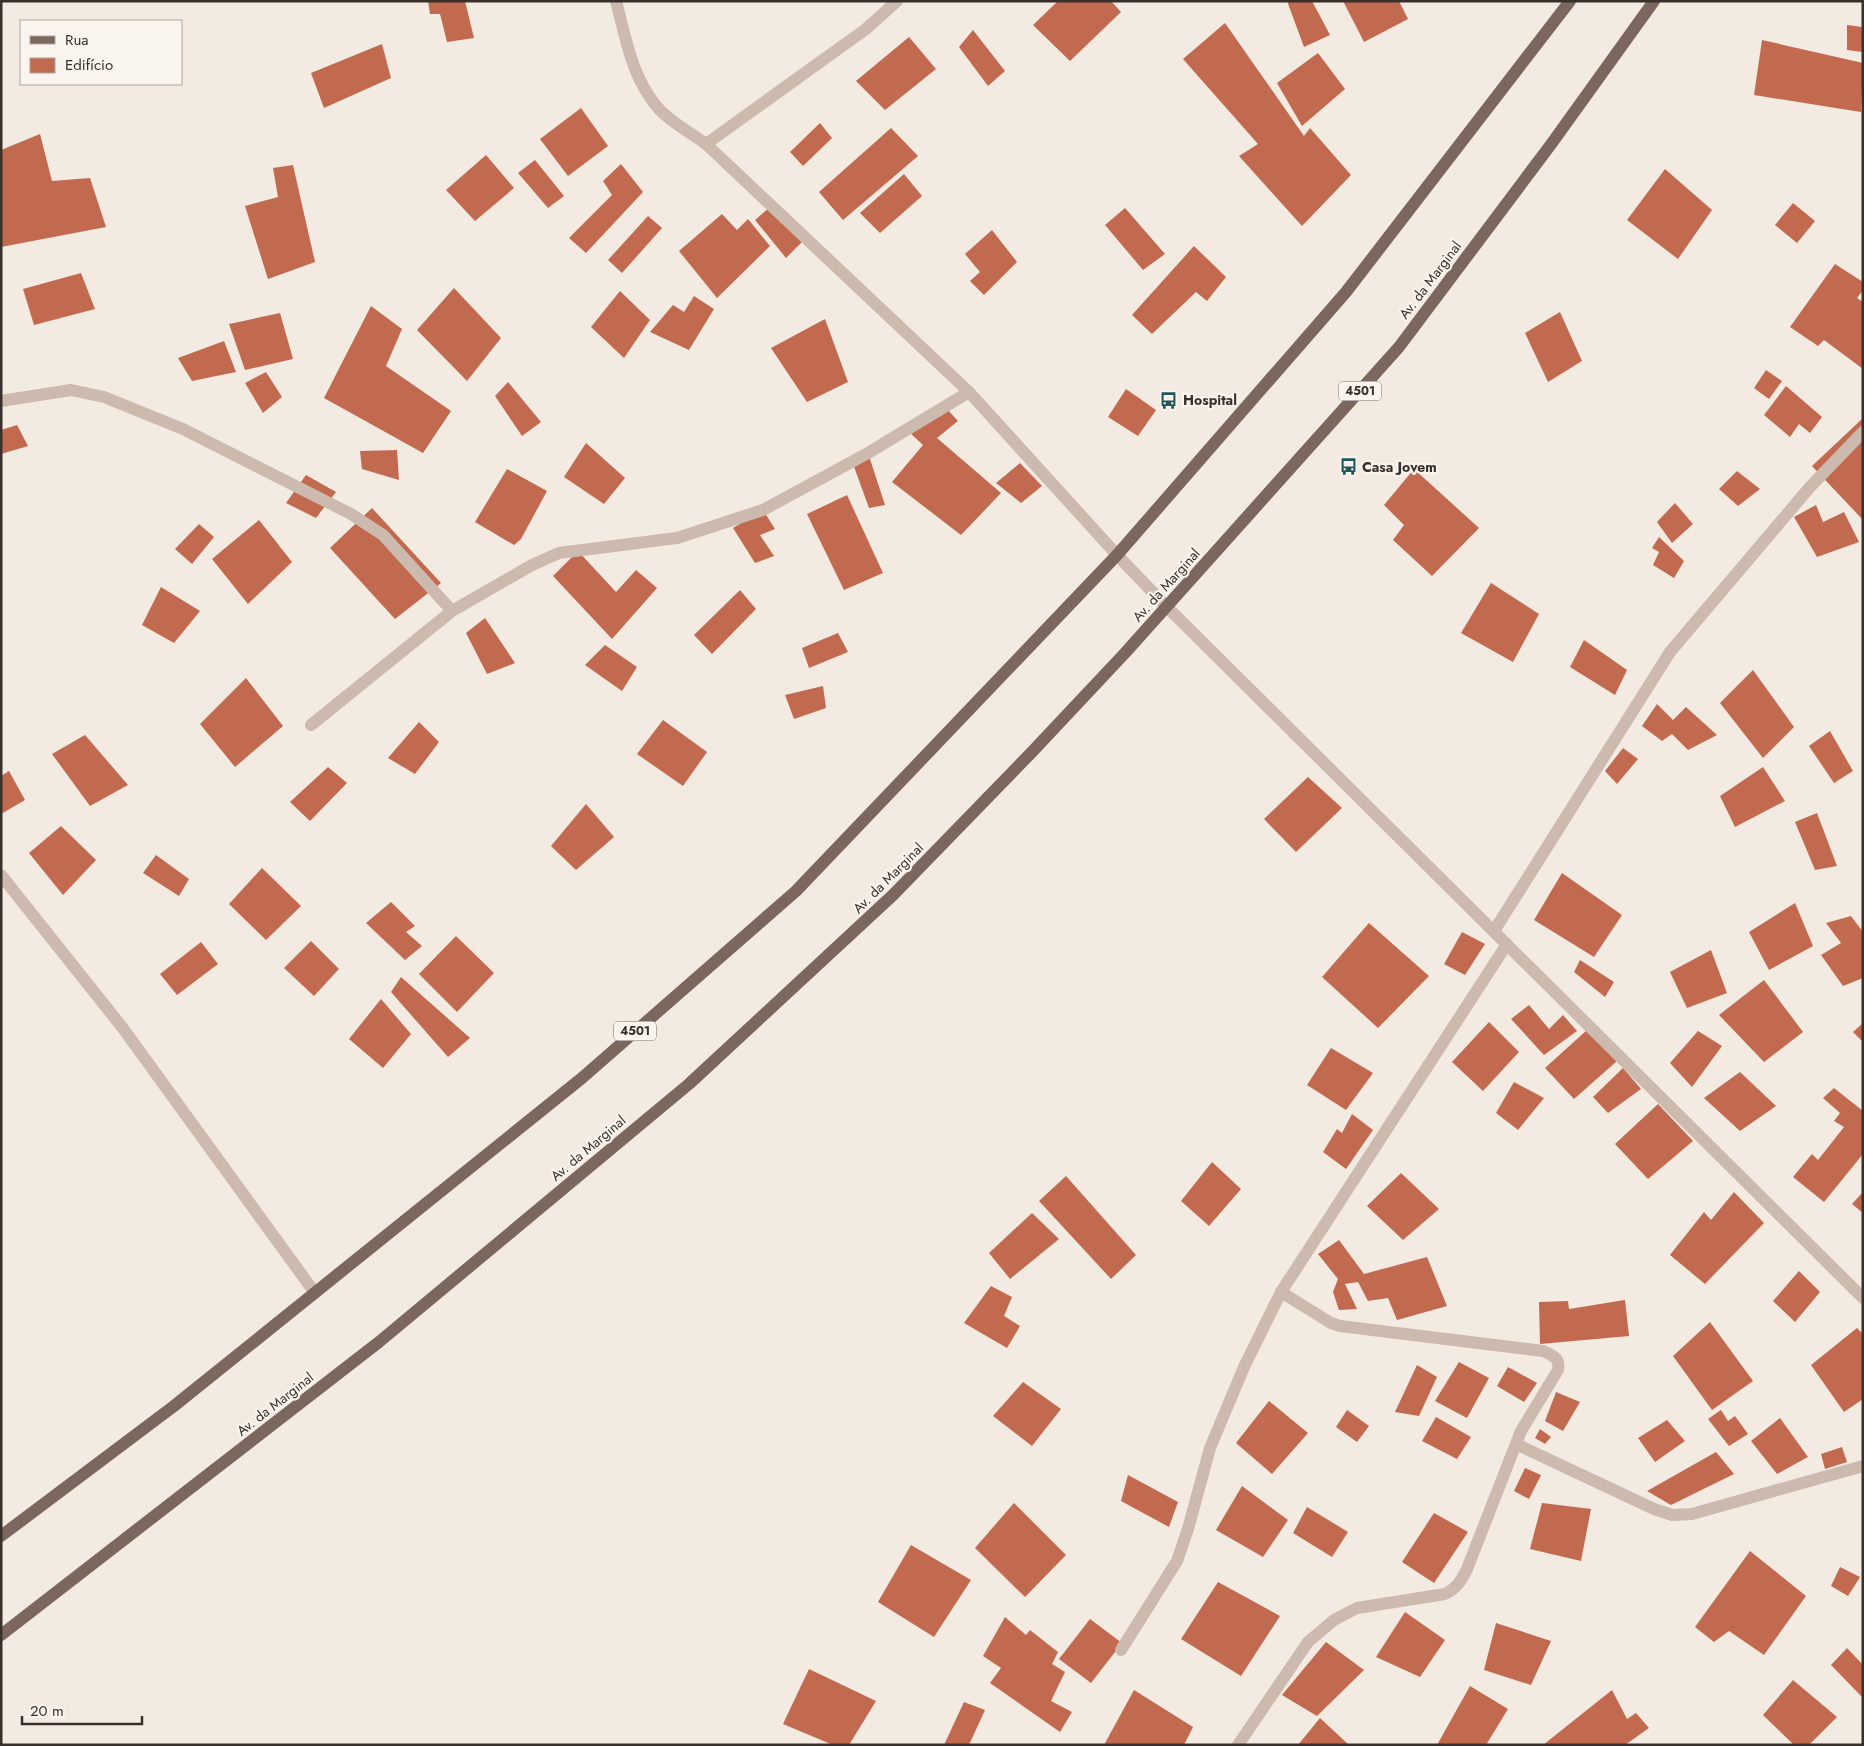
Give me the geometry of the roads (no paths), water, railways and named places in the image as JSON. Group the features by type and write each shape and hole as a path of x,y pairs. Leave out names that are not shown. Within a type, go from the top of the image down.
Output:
{"main road":[{"name":"4501","path":"1,1536 174,1406 582,1078 796,891 1117,555 1346,292 1570,1"},
{"name":"Av. da Marginal","path":"1,1635 379,1342 689,1084 893,895 1031,753 1167,607 1399,347 1552,143 1654,1"}],"street":[{"path":"616,1 636,72 645,91 660,110 706,144 969,392 1117,555 1167,607 1863,1298"},
{"path":"706,144 866,29 898,1"},
{"path":"1,400 71,390 104,397 183,429 351,514 383,535 452,611"},
{"path":"311,725 452,611 532,565 559,553 677,538 763,510 868,453 969,392"},
{"path":"1494,931 1670,652 1810,487 1863,432"},
{"path":"1,875 122,1027 315,1293"},
{"path":"1121,1650 1157,1596 1177,1561 1188,1529 1210,1448 1244,1367 1281,1292 1507,944"},
{"path":"1238,1745 1308,1642 1334,1620 1357,1608 1445,1594 1455,1589 1467,1569 1516,1444 1529,1417 1558,1370 1559,1363 1558,1359 1553,1355 1543,1351 1340,1326 1331,1323 1281,1292"},
{"path":"1516,1444 1654,1509 1672,1515 1692,1514 1863,1466"}],"place":[{"name":"Hospital","path":"1169,400"},
{"name":"Casa Jovem","path":"1348,467"}]}
